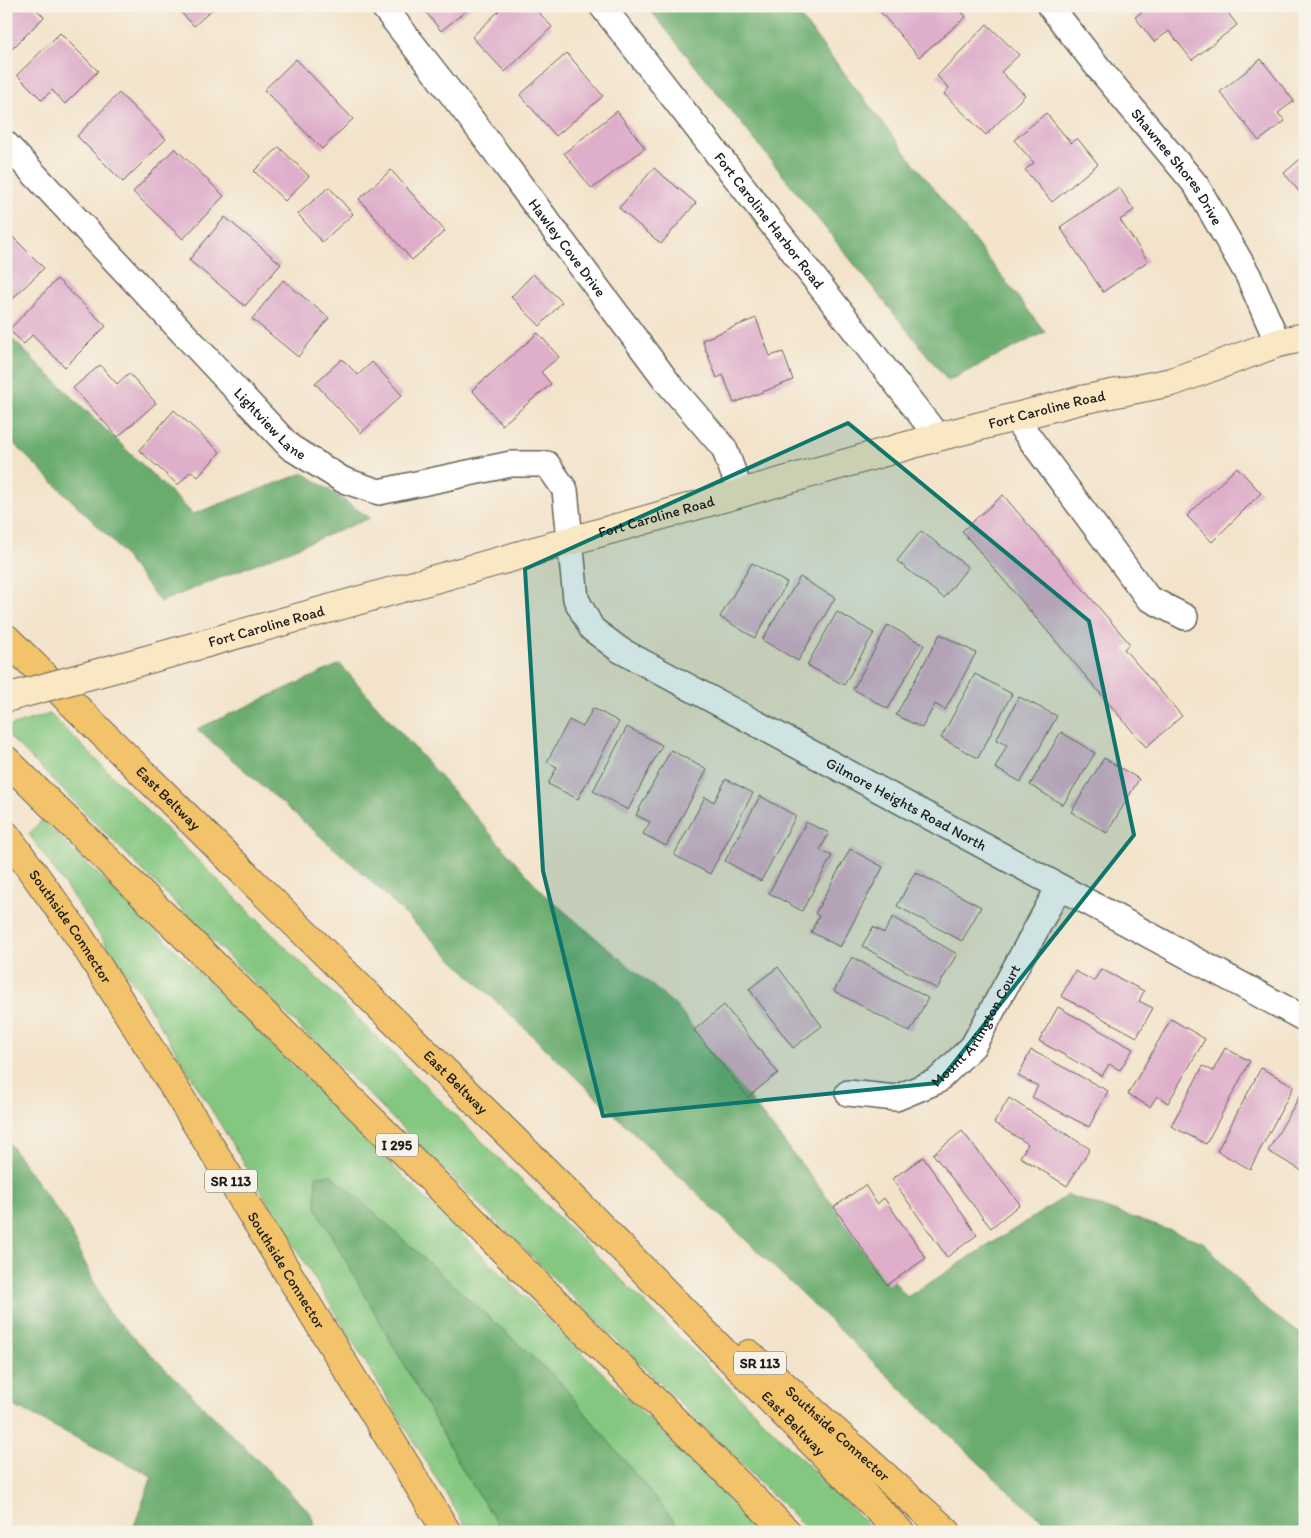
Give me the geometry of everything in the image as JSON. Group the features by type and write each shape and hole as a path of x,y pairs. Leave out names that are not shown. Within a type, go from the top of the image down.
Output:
{"highway":[{"name":"East Beltway","path":"6,638 572,1196 900,1532"},
{"name":"I 295","path":"6,760 787,1532"},
{"name":"Southside Connector","path":"6,835 79,936 447,1532"},
{"name":"Southside Connector","path":"572,1196 947,1532"}],"street":[{"name":"Hawley Cove Drive","path":"382,6 471,119 668,384 724,448 741,494"},
{"name":"Fort Caroline Harbor Road","path":"602,6 938,437"},
{"name":"Shawnee Shores Drive","path":"1050,6 1097,66 1196,185 1248,274 1278,343"},
{"name":"Lightview Lane","path":"6,144 290,447 343,480 379,492 511,464 547,464 564,490 570,542"},
{"name":"Fort Caroline Road","path":"6,698 570,542 938,437 1081,400 1172,382 1278,343 1305,337"},
{"path":"1014,417 1148,598 1185,617"},
{"name":"Gilmore Heights Road North","path":"570,542 576,600 592,630 620,650 1305,1019"},
{"name":"Mount Arlington Court","path":"848,1093 896,1098 937,1081 973,1046 1059,887"}],"highlighted area":[{"path":"848,423 1089,621 1134,835 938,1083 603,1116 543,871 525,569"}],"green space":[{"path":"647,6 792,6 1045,332 948,381"},
{"path":"6,333 193,514 304,473 370,518 160,602 113,541 6,436"},
{"path":"340,664 544,894 675,1005 907,1297 1068,1195 1203,1242 1264,1308 1305,1337 1305,1532 1056,1532 1005,1488 359,870 197,729"},
{"path":"50,714 875,1532 810,1532 272,1000 6,733 6,727"},
{"path":"42,820 222,995 762,1532 683,1532 558,1380 332,1176 464,1472 503,1532 469,1532 141,994 29,834"},
{"path":"6,1139 67,1224 108,1312 310,1512 317,1532 132,1532 152,1476 6,1402"},
{"path":"332,1175 558,1380 683,1532 503,1532 464,1472 316,1208 316,1176"}],"building":[{"path":"6,6 33,6 44,17 6,55"},
{"path":"175,6 216,6 194,26"},
{"path":"421,6 472,6 441,31"},
{"path":"504,6 533,6 552,27 505,72 472,37"},
{"path":"879,6 957,6 966,17 919,57 877,8"},
{"path":"1150,6 1223,6 1237,25 1192,60 1169,31 1154,42 1135,17"},
{"path":"987,24 1019,55 1001,72 1025,95 986,135 944,94 949,88 937,76"},
{"path":"60,33 98,71 65,104 52,90 42,100 17,75"},
{"path":"567,53 603,96 556,136 520,95"},
{"path":"296,59 353,119 322,149 264,90"},
{"path":"1261,59 1294,101 1278,113 1285,121 1259,141 1220,92"},
{"path":"119,93 166,139 123,182 77,136"},
{"path":"617,111 645,148 592,189 564,153"},
{"path":"1046,113 1071,143 1077,138 1098,164 1052,202 1025,170 1034,163 1014,140"},
{"path":"279,147 309,176 285,201 254,171"},
{"path":"175,148 224,196 183,239 133,192"},
{"path":"1305,155 1305,199 1284,173"},
{"path":"654,168 696,203 661,244 619,208"},
{"path":"391,170 445,231 412,260 359,199"},
{"path":"329,187 353,214 322,242 298,214"},
{"path":"1119,187 1134,210 1120,220 1148,261 1103,292 1060,227"},
{"path":"225,217 281,264 245,306 189,260"},
{"path":"6,230 44,268 6,305"},
{"path":"533,274 562,302 540,326 511,297"},
{"path":"57,279 106,326 65,367 32,335 24,344 9,330"},
{"path":"283,280 329,318 298,357 252,319"},
{"path":"756,318 770,356 783,352 793,380 734,403 723,375 717,378 702,340"},
{"path":"538,333 559,357 541,372 551,384 502,425 472,390"},
{"path":"342,359 358,375 372,362 402,395 361,433 315,383"},
{"path":"100,365 117,384 129,373 156,403 118,437 73,388"},
{"path":"174,410 220,452 198,477 191,471 178,485 139,450"},
{"path":"1237,467 1261,493 1212,542 1187,516"},
{"path":"1003,495 1130,644 1124,649 1182,716 1146,747 962,531"},
{"path":"921,531 968,567 944,598 897,561"},
{"path":"752,563 787,583 755,638 720,617"},
{"path":"800,577 835,598 798,661 762,640"},
{"path":"837,612 874,633 844,685 807,665"},
{"path":"888,625 924,645 888,709 853,689"},
{"path":"940,634 976,653 945,710 935,704 922,728 896,715"},
{"path":"975,674 1012,694 978,758 941,738"},
{"path":"1019,697 1057,716 1021,782 995,768 1007,745 996,740"},
{"path":"593,708 619,722 578,799 548,784 557,767 547,762 569,720 583,727"},
{"path":"627,727 662,745 628,810 593,791"},
{"path":"1061,732 1095,753 1063,805 1030,785"},
{"path":"671,750 707,770 666,846 643,834 650,822 636,815"},
{"path":"1104,758 1139,779 1107,833 1071,812"},
{"path":"726,779 753,793 710,874 674,855 705,797 714,802"},
{"path":"760,796 796,816 761,881 725,861"},
{"path":"806,822 829,833 820,850 832,856 802,911 769,893"},
{"path":"850,849 883,867 840,947 811,932 819,916 815,914"},
{"path":"915,872 981,907 962,941 897,906"},
{"path":"893,917 957,954 937,989 862,946 873,927 884,933"},
{"path":"852,957 928,998 910,1032 834,991"},
{"path":"778,967 822,1026 793,1048 749,989"},
{"path":"1101,969 1144,991 1139,1001 1153,1008 1137,1037 1061,996 1075,971 1094,981"},
{"path":"724,1005 778,1073 748,1097 694,1030"},
{"path":"1058,1007 1133,1049 1120,1070 1109,1064 1102,1076 1039,1041"},
{"path":"1171,1019 1205,1039 1168,1103 1157,1096 1150,1107 1128,1094"},
{"path":"1225,1048 1250,1061 1206,1144 1171,1126 1203,1066 1213,1071"},
{"path":"1031,1050 1108,1091 1089,1127 1032,1097 1038,1086 1018,1076"},
{"path":"1261,1068 1294,1086 1250,1169 1217,1151"},
{"path":"1302,1092 1305,1093 1304,1172 1268,1151"},
{"path":"1009,1098 1090,1149 1067,1186 1020,1157 1028,1144 994,1123"},
{"path":"962,1131 1020,1204 991,1228 933,1154"},
{"path":"923,1157 977,1235 947,1257 892,1179"},
{"path":"865,1185 877,1204 884,1198 926,1258 887,1285 834,1207"}]}
